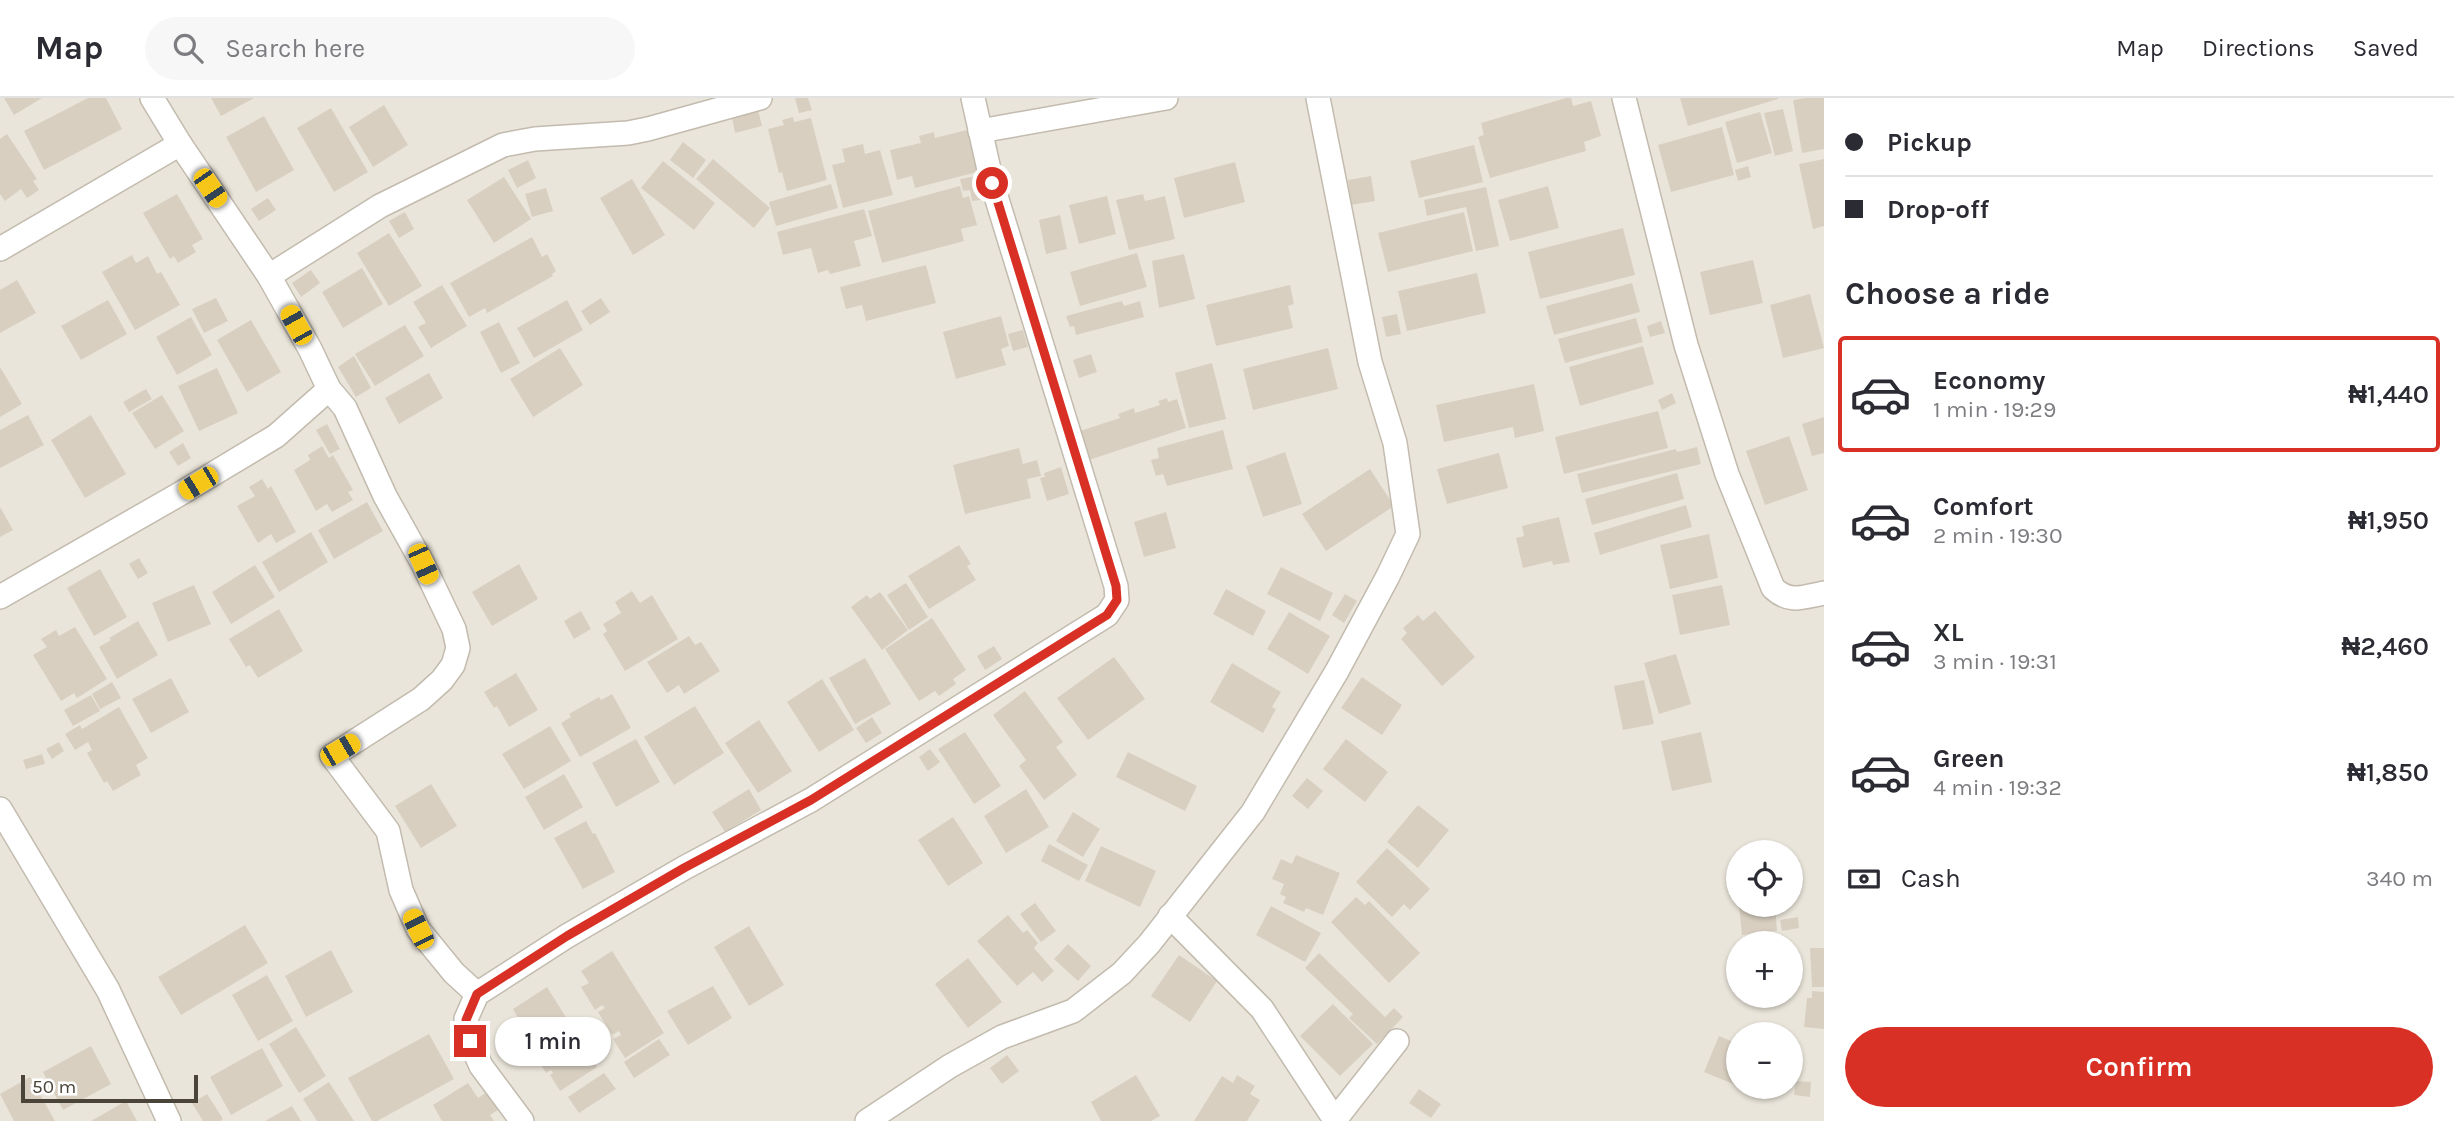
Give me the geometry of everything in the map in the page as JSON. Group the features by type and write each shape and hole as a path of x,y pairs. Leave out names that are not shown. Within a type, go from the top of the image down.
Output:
{"street":[{"path":"152,98 269,276 329,389 345,408 385,496 423,564 454,629 458,648 453,665 442,680 421,699 332,756 388,831 401,890 418,929 454,973 477,994"},
{"path":"269,276 380,206 503,145 536,139 648,129 761,98"},
{"path":"522,1121 481,1066 470,1041 466,1020 477,994 567,936 684,868 811,800 1107,615 1117,600 1109,562 992,183 973,98"},
{"path":"980,131 1166,98"},
{"path":"867,1121 950,1066 1002,1037 1073,1011 1122,973 1149,944 1253,812 1337,671 1408,534 1395,443 1370,362 1318,98"},
{"path":"1624,98 1686,345 1727,474 1773,588 1782,596 1791,599 1824,593"},
{"path":"0,249 180,144"},
{"path":"0,597 276,436 329,389"},
{"path":"0,809 108,990 169,1121"},
{"path":"1170,915 1262,1009 1334,1120 1397,1041"}],"shaded area":[{"path":"0,98 1824,98 1824,1121 0,1121"}],"building":[{"path":"4,98 42,98 14,115"},
{"path":"88,98 106,98 122,129 44,170 24,131"},
{"path":"211,98 254,98 221,116"},
{"path":"795,98 808,98 812,110 799,113"},
{"path":"1571,98 1573,106 1591,101 1601,136 1584,142 1586,151 1490,178 1478,137 1484,135 1481,123"},
{"path":"1680,98 1778,98 1778,99 1688,126"},
{"path":"1824,98 1824,149 1802,153 1793,100"},
{"path":"384,105 408,145 373,167 349,127"},
{"path":"331,108 368,172 334,192 297,128"},
{"path":"1783,109 1793,151 1775,156 1764,113"},
{"path":"758,110 762,126 735,133 732,117"},
{"path":"1760,112 1772,153 1737,163 1725,122"},
{"path":"264,116 294,170 256,192 226,137"},
{"path":"793,117 794,122 811,118 827,180 787,191 782,172 779,173 768,129 784,125 782,120"},
{"path":"1722,127 1734,175 1671,192 1658,145"},
{"path":"971,129 981,171 915,188 912,176 897,180 890,150 921,143 919,136 934,132 935,138"},
{"path":"7,134 37,179 33,181 39,190 27,198 21,189 5,201 0,194 0,139"},
{"path":"683,142 706,160 693,178 670,160"},
{"path":"863,144 865,154 880,150 893,195 843,208 832,165 845,162 842,149"},
{"path":"1474,145 1483,182 1419,198 1410,161"},
{"path":"713,159 770,208 754,228 696,179"},
{"path":"1824,159 1824,226 1813,229 1799,164"},
{"path":"528,160 536,178 517,188 508,170"},
{"path":"663,161 715,203 694,230 641,188"},
{"path":"1235,162 1245,202 1184,218 1174,178"},
{"path":"1748,166 1751,177 1738,181 1735,170"},
{"path":"982,175 987,199 972,201 970,190 963,191 960,179"},
{"path":"1371,176 1375,201 1351,205 1348,180"},
{"path":"504,177 531,219 494,243 467,200"},
{"path":"632,179 665,235 633,255 600,198"},
{"path":"831,184 838,208 776,226 769,202"},
{"path":"960,186 963,198 969,196 977,225 961,229 964,241 882,263 868,211"},
{"path":"1548,186 1559,228 1510,241 1498,200"},
{"path":"1486,187 1499,246 1476,251 1466,207 1427,216 1424,200"},
{"path":"546,188 553,211 532,217 525,194"},
{"path":"177,194 203,239 192,245 196,252 178,263 174,256 170,259 143,213"},
{"path":"1143,194 1145,201 1165,196 1175,239 1129,250 1116,200"},
{"path":"1107,196 1116,234 1079,244 1069,205"},
{"path":"268,198 276,210 259,221 251,209"},
{"path":"864,209 872,236 854,241 861,266 830,274 828,270 818,273 811,248 783,255 777,232"},
{"path":"405,212 414,229 399,238 389,221"},
{"path":"1464,212 1473,251 1388,272 1378,233"},
{"path":"1060,215 1067,249 1046,254 1039,220"},
{"path":"1623,228 1635,275 1540,299 1528,252"},
{"path":"389,233 422,286 389,306 357,253"},
{"path":"532,237 542,257 547,254 556,271 553,276 487,313 485,308 469,317 450,283"},
{"path":"1137,253 1147,287 1080,306 1070,272"},
{"path":"1184,254 1195,299 1159,308 1152,261"},
{"path":"132,255 136,263 148,256 157,274 161,272 180,305 135,330 102,272"},
{"path":"1753,260 1763,303 1710,315 1700,272"},
{"path":"926,265 936,303 866,321 862,305 846,309 840,287"},
{"path":"362,268 383,304 343,328 322,292"},
{"path":"311,270 320,283 301,297 292,283"},
{"path":"1477,273 1486,313 1407,331 1398,291"},
{"path":"17,280 36,313 0,333 0,290"},
{"path":"1632,283 1640,312 1554,335 1546,306"},
{"path":"442,285 467,326 431,348 418,327 426,323 413,302"},
{"path":"1290,285 1294,304 1288,306 1293,328 1216,346 1206,305"},
{"path":"1810,294 1824,348 1783,358 1770,305"},
{"path":"216,298 228,321 204,333 192,309"},
{"path":"601,298 610,312 590,325 581,311"},
{"path":"108,300 127,334 81,360 61,326"},
{"path":"567,300 583,330 534,358 517,328"},
{"path":"1122,301 1124,306 1140,301 1144,317 1076,335 1074,326 1070,327 1066,316"},
{"path":"1397,314 1401,334 1386,337 1382,317"},
{"path":"1001,316 1009,346 1001,349 1006,365 956,379 943,332"},
{"path":"191,317 212,355 177,375 156,337"},
{"path":"1636,318 1643,342 1565,363 1558,339"},
{"path":"251,320 281,372 247,392 217,340"},
{"path":"1661,321 1665,333 1650,337 1647,326"},
{"path":"499,322 520,363 501,373 480,332"},
{"path":"405,325 424,356 375,386 355,354"},
{"path":"1023,330 1028,347 1013,351 1008,334"},
{"path":"1643,346 1654,384 1580,406 1569,367"},
{"path":"560,348 583,385 533,417 510,379"},
{"path":"1328,348 1338,389 1253,410 1243,369"},
{"path":"1091,354 1097,372 1079,378 1073,360"},
{"path":"354,356 371,388 356,397 338,367"},
{"path":"1212,363 1226,419 1189,428 1175,373"},
{"path":"0,367 22,404 0,417"},
{"path":"217,368 238,413 199,431 178,386"},
{"path":"429,373 443,398 399,424 385,398"},
{"path":"1534,384 1544,431 1515,438 1513,427 1444,442 1436,405"},
{"path":"146,389 152,399 129,412 123,402"},
{"path":"1672,393 1676,403 1662,410 1658,400"},
{"path":"162,395 184,431 155,449 132,413"},
{"path":"1167,398 1168,402 1177,399 1186,428 1089,460 1080,431 1120,418 1118,414 1134,408 1135,413 1160,405 1158,401"},
{"path":"1658,411 1668,448 1564,474 1555,437"},
{"path":"28,415 44,445 0,468 0,430"},
{"path":"91,415 126,474 85,498 51,440"},
{"path":"1824,417 1824,453 1812,456 1802,424"},
{"path":"327,424 340,449 330,454 316,430"},
{"path":"1223,430 1233,469 1167,486 1163,474 1156,476 1151,460 1159,458 1157,448"},
{"path":"1789,436 1808,490 1765,505 1746,451"},
{"path":"183,443 191,458 178,466 169,452"},
{"path":"322,446 329,458 333,455 353,490 348,492 353,500 332,512 327,504 316,511 294,470 310,460 308,455"},
{"path":"1697,447 1701,464 1582,493 1577,474 1676,449 1677,452"},
{"path":"1019,448 1023,464 1037,460 1041,476 1027,479 1031,498 965,514 953,465"},
{"path":"1285,452 1302,504 1263,517 1246,466"},
{"path":"1499,453 1508,488 1447,504 1437,469"},
{"path":"1061,467 1069,494 1047,501 1040,478 1045,477 1044,473"},
{"path":"1370,469 1394,506 1326,551 1302,514"},
{"path":"1677,473 1684,499 1592,525 1585,499"},
{"path":"262,479 268,489 271,486 296,532 276,543 271,534 258,543 237,506 255,496 249,487"},
{"path":"367,502 383,531 334,559 318,530"},
{"path":"1686,505 1692,527 1600,555 1594,533"},
{"path":"0,507 13,530 0,537"},
{"path":"1166,512 1176,548 1144,557 1134,522"},
{"path":"1559,517 1570,562 1553,565 1552,561 1523,568 1516,538 1524,536 1522,526"},
{"path":"311,532 328,562 279,592 262,562"},
{"path":"1709,534 1718,578 1670,589 1660,545"},
{"path":"959,545 971,564 967,566 976,580 929,609 908,576"},
{"path":"139,558 148,573 138,579 129,564"},
{"path":"519,564 538,599 492,626 472,592"},
{"path":"255,565 275,597 231,624 212,592"},
{"path":"1281,567 1333,593 1320,621 1267,594"},
{"path":"100,569 127,617 94,636 67,588"},
{"path":"906,583 928,617 909,630 887,595"},
{"path":"194,585 211,624 168,642 152,603"},
{"path":"1722,585 1730,625 1680,635 1672,595"},
{"path":"1226,589 1266,611 1253,636 1213,614"},
{"path":"632,591 640,603 652,595 678,639 625,671 603,634 607,631 603,624 621,613 615,602"},
{"path":"880,592 908,630 882,650 851,607 867,595 870,599"},
{"path":"1345,594 1357,601 1344,623 1332,615"},
{"path":"279,609 303,651 258,678 250,665 246,667 229,639"},
{"path":"581,611 591,629 574,639 564,621"},
{"path":"1435,611 1475,657 1442,686 1401,639 1407,633 1403,628 1418,615 1423,621"},
{"path":"1289,612 1330,636 1308,674 1267,649"},
{"path":"932,618 966,670 953,679 956,684 939,696 935,691 919,701 885,649"},
{"path":"138,621 158,655 117,679 99,647"},
{"path":"75,627 107,679 77,698 74,693 61,701 33,655 47,647 41,639 56,630 59,636"},
{"path":"689,636 695,645 701,642 720,671 684,694 679,685 667,693 647,662"},
{"path":"994,646 1002,659 985,670 977,656"},
{"path":"1676,654 1691,704 1659,714 1644,663"},
{"path":"1114,657 1145,699 1088,740 1057,698"},
{"path":"865,658 891,704 855,724 829,678"},
{"path":"1232,663 1281,692 1272,707 1276,709 1263,733 1210,702"},
{"path":"516,673 538,710 509,727 497,706 494,708 484,692"},
{"path":"1362,677 1402,705 1382,735 1341,708"},
{"path":"171,678 189,712 151,733 132,699"},
{"path":"822,679 854,730 819,752 787,702"},
{"path":"1644,680 1654,724 1623,730 1614,686"},
{"path":"112,682 121,698 100,709 92,694"},
{"path":"1025,691 1063,742 1056,747 1077,775 1044,800 1019,766 1026,760 993,715"},
{"path":"612,694 631,728 580,757 561,723 571,717 569,714 599,697 601,700"},
{"path":"91,695 100,711 73,726 64,710"},
{"path":"695,706 724,753 674,785 644,737"},
{"path":"119,707 148,758 136,765 141,775 113,791 107,781 104,783 87,753 92,750 88,742 75,750 65,734 80,725 82,729"},
{"path":"872,717 882,733 866,743 856,728"},
{"path":"759,720 792,771 758,793 725,743"},
{"path":"550,726 571,761 524,789 502,754"},
{"path":"965,732 1001,786 974,804 938,749"},
{"path":"1701,732 1712,782 1672,791 1661,741"},
{"path":"636,739 660,782 616,807 592,763"},
{"path":"1346,739 1388,772 1365,802 1323,769"},
{"path":"59,742 64,751 52,759 46,749"},
{"path":"930,749 940,762 928,771 919,757"},
{"path":"1128,752 1197,786 1185,811 1116,777"},
{"path":"42,754 45,764 26,769 23,760"},
{"path":"564,774 583,807 544,830 525,797"},
{"path":"1307,778 1323,791 1308,809 1292,796"},
{"path":"431,784 457,826 421,848 395,806"},
{"path":"749,789 761,810 725,832 712,812"},
{"path":"1026,789 1049,827 1006,853 984,816"},
{"path":"1418,805 1449,830 1418,868 1387,842"},
{"path":"1073,812 1100,829 1083,857 1056,841"},
{"path":"953,817 983,863 948,886 918,840"},
{"path":"586,821 615,872 583,889 554,838"},
{"path":"1049,844 1088,865 1079,881 1041,861"},
{"path":"1101,846 1156,871 1140,907 1085,881"},
{"path":"1387,848 1430,889 1410,910 1404,904 1392,917 1356,882"},
{"path":"1296,855 1340,873 1323,915 1306,908 1304,912 1283,903 1286,897 1280,894 1284,884 1272,879 1281,859 1292,864"},
{"path":"1356,897 1365,905 1369,901 1420,953 1389,983 1331,922"},
{"path":"1035,903 1056,931 1041,942 1020,914"},
{"path":"1271,906 1321,933 1305,962 1256,935"},
{"path":"1008,915 1023,933 1027,930 1038,943 1034,948 1054,971 1042,982 1033,972 1017,986 977,941"},
{"path":"1740,917 1776,917 1777,931 1742,931"},
{"path":"1798,917 1799,928 1782,931 1780,920"},
{"path":"245,925 268,963 181,1015 158,977"},
{"path":"749,926 784,985 749,1006 714,947"},
{"path":"1068,944 1091,966 1078,981 1054,959"},
{"path":"1810,948 1824,948 1824,987 1812,987"},
{"path":"331,950 353,992 306,1017 285,976"},
{"path":"612,951 664,1033 625,1058 613,1039 621,1035 619,1031 612,1035 598,1012 605,1008 602,1005 595,1010 581,987 589,983 581,971"},
{"path":"1319,953 1385,1017 1394,1008 1403,1017 1377,1044 1349,1018 1353,1014 1305,968"},
{"path":"1179,955 1217,981 1190,1022 1151,996"},
{"path":"968,958 1002,1002 968,1028 935,984"},
{"path":"267,975 293,1021 258,1041 232,995"},
{"path":"713,986 732,1018 688,1045 667,1011"},
{"path":"547,987 597,1067 560,1091 550,1075 553,1073 551,1070 546,1073 531,1049 536,1046 533,1042 528,1045 514,1023 519,1020 513,1009"},
{"path":"1812,991 1824,992 1824,1029 1804,1027 1807,998 1812,998"},
{"path":"1333,1004 1373,1044 1340,1076 1300,1036"},
{"path":"296,1027 326,1076 299,1093 269,1044"},
{"path":"429,1034 454,1079 377,1121 372,1121 348,1078"},
{"path":"1719,1036 1726,1039 1726,1081 1704,1072"},
{"path":"659,1039 670,1055 634,1078 624,1062"},
{"path":"91,1046 111,1084 63,1110 43,1072"},
{"path":"262,1048 283,1086 231,1115 210,1077"},
{"path":"1007,1055 1019,1071 1002,1084 990,1068"},
{"path":"604,1073 616,1089 579,1113 568,1097"},
{"path":"1136,1075 1160,1116 1151,1121 1101,1121 1091,1102"},
{"path":"1237,1075 1255,1086 1250,1094 1260,1100 1247,1121 1194,1121 1222,1076 1233,1083"},
{"path":"30,1077 55,1121 14,1121 0,1094"},
{"path":"1803,1081 1811,1082 1810,1097 1803,1096"},
{"path":"329,1082 354,1121 317,1121 303,1099"},
{"path":"468,1083 478,1098 490,1090 501,1108 490,1115 494,1121 442,1121 433,1105"},
{"path":"1419,1089 1441,1104 1431,1118 1409,1103"},
{"path":"207,1094 223,1119 220,1121 203,1121 192,1103"},
{"path":"126,1101 137,1121 91,1121"},
{"path":"292,1106 301,1121 265,1121"}],"route":[{"path":"470,1041 466,1020 477,994 567,936 684,868 811,800 1107,615 1117,600 1116,586 992,183"}]}
